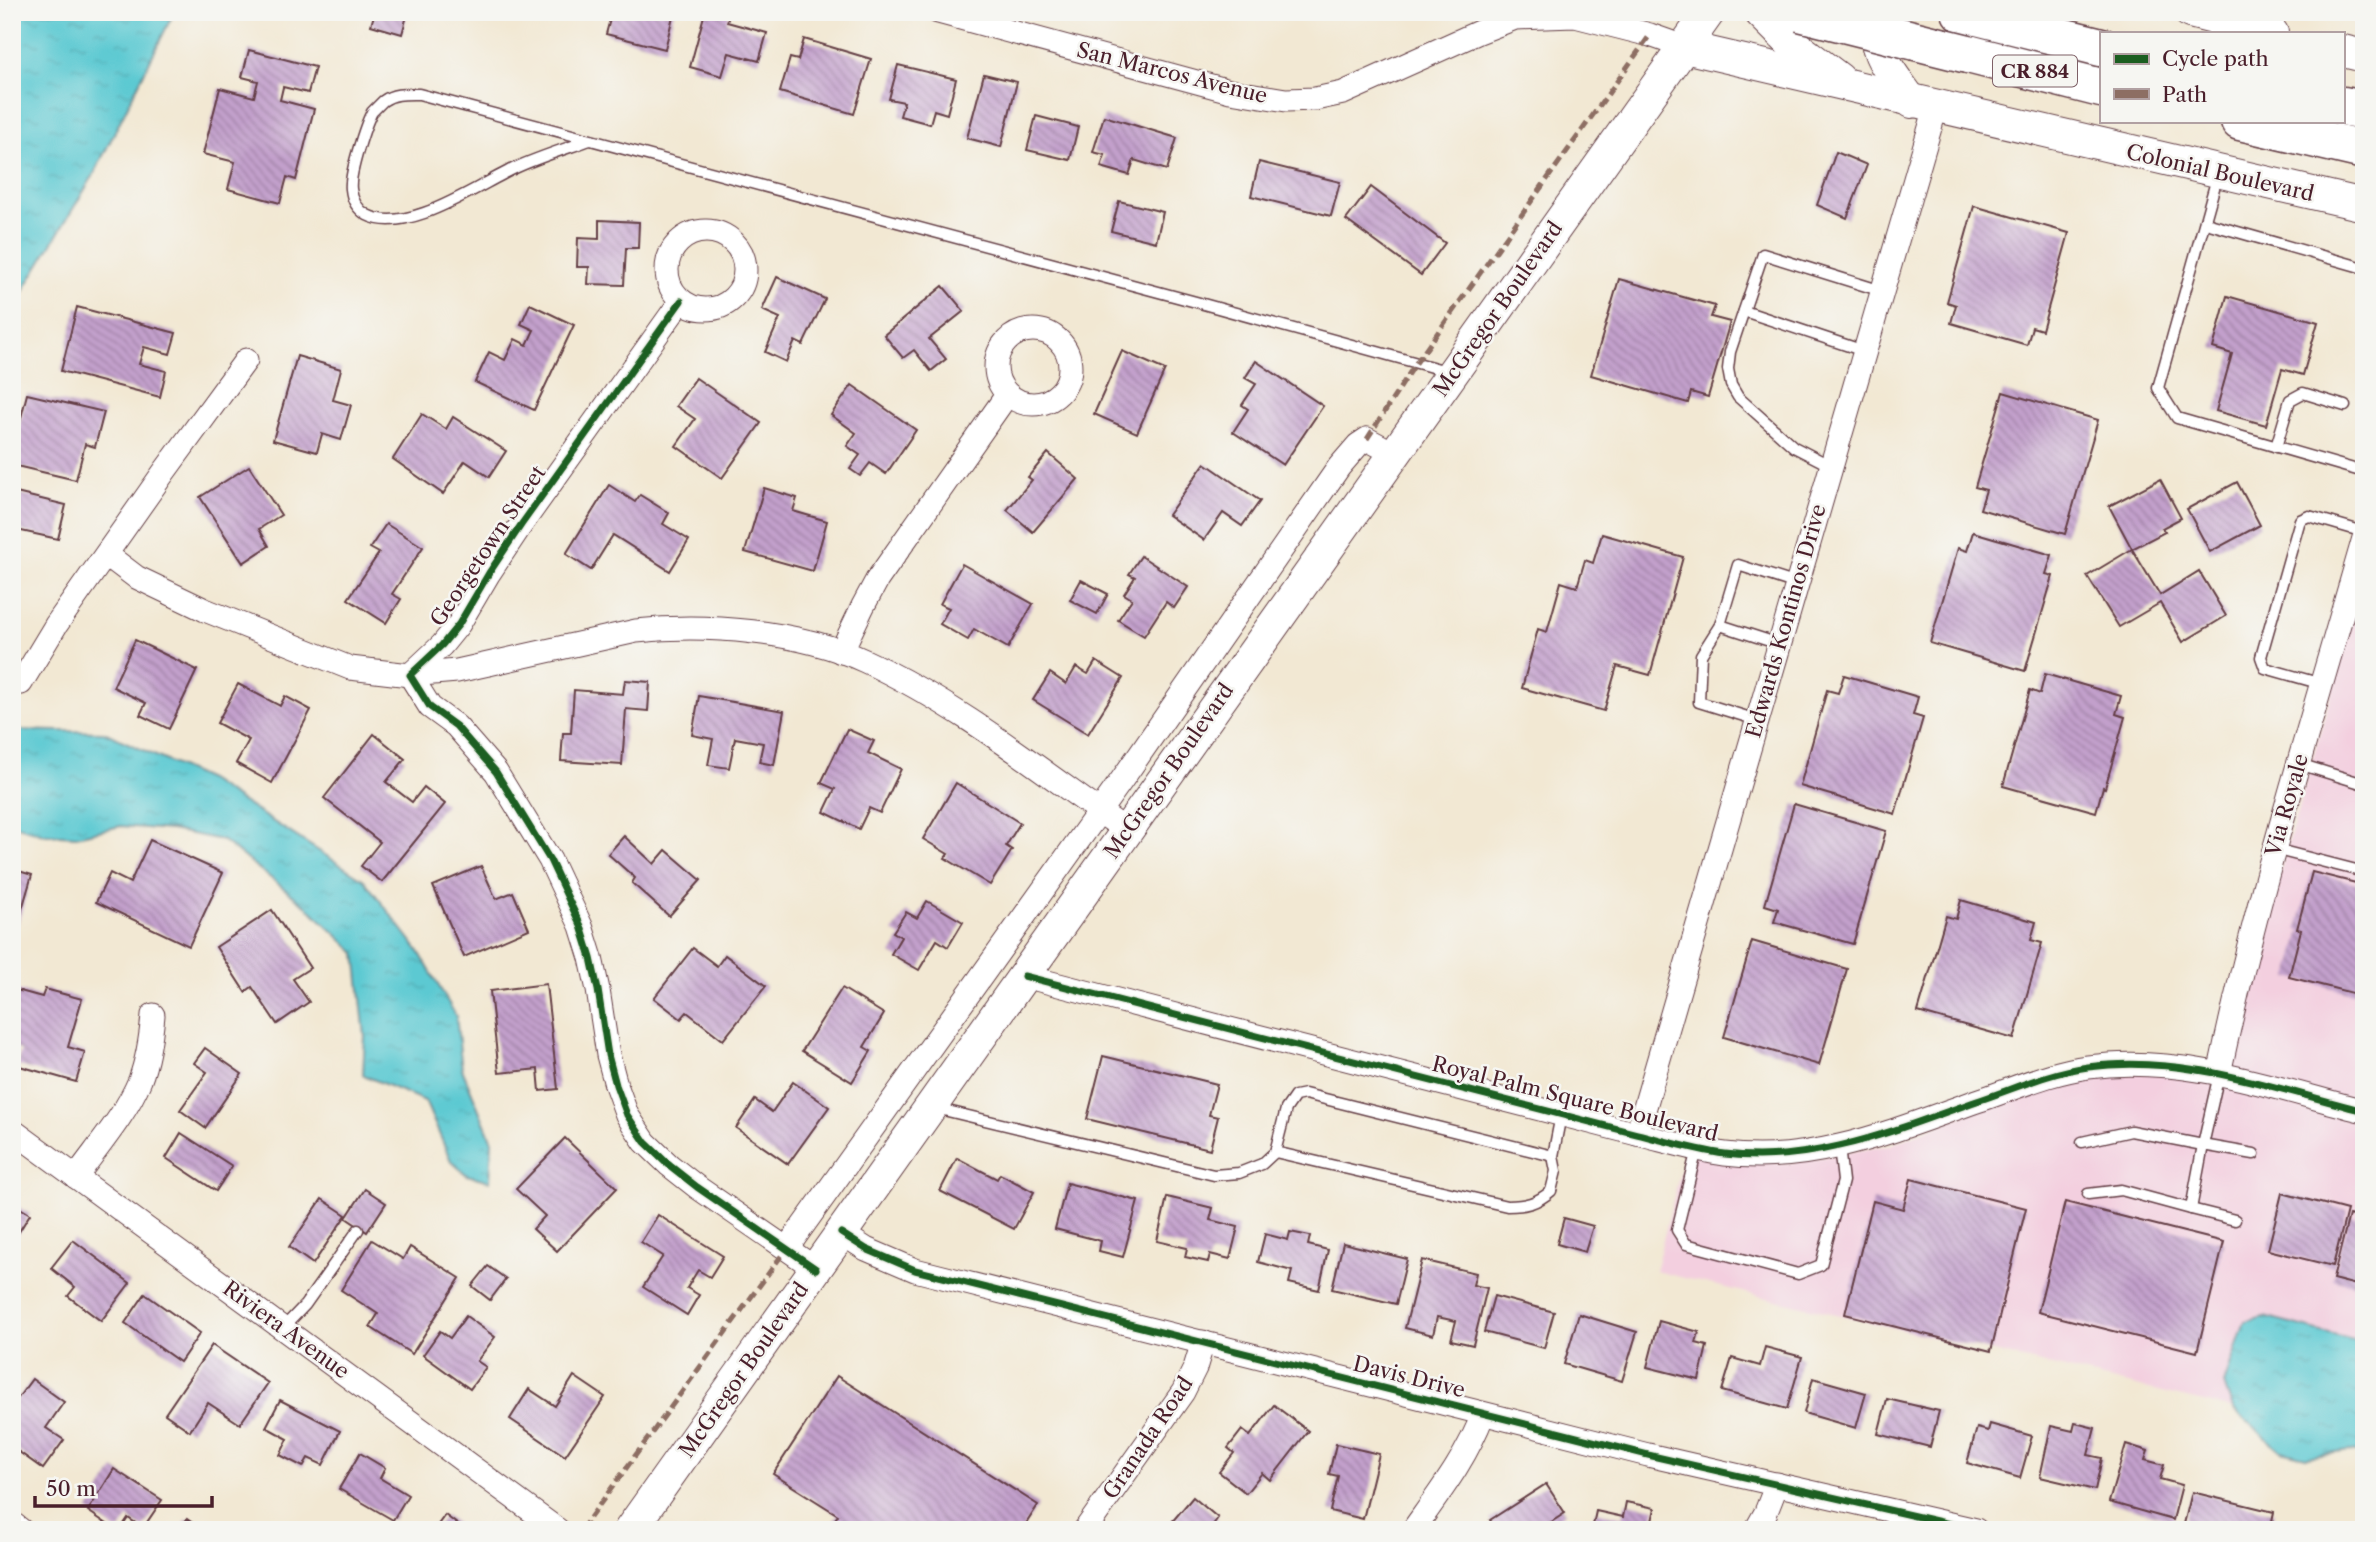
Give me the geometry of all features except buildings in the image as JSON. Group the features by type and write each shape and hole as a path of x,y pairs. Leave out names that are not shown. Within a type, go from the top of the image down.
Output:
{"highway":[{"name":"CR 884","path":"1800,12 2100,88"},
{"name":"CR 884","path":"1966,14 2100,47"},
{"path":"2344,106 2364,110"},
{"path":"2244,122 2364,150"}],"main road":[{"name":"McGregor Boulevard","path":"630,1530 1709,12"},
{"path":"1760,12 1789,41 1848,86"},
{"path":"1875,12 1874,33 1882,58 1924,104"},
{"path":"2190,12 2269,32"},
{"name":"Colonial Boulevard","path":"1684,47 2364,205"},
{"path":"2344,51 2364,56"}],"street":[{"name":"San Marcos Avenue","path":"939,12 1230,91 1286,100 1315,99 1343,93 1515,18 1575,16 1650,35 1684,47"},
{"name":"Edwards Kontinos Drive","path":"1637,1134 1882,290 1924,104"},
{"name":"Georgetown Street","path":"410,675 442,645 459,624 521,525 681,301"},
{"path":"21,683 56,625 246,360"},
{"path":"841,652 877,580 1007,395"},
{"path":"786,1248 1098,811 1339,467 1358,445 1367,439 1395,454"},
{"name":"Via Royale","path":"2219,1074 2231,1015 2274,849 2364,538"},
{"path":"107,555 136,577 205,610 350,668 410,675 457,671 636,631 666,628 696,627 755,632 813,643 865,661 944,703 1019,752 1127,831"},
{"path":"410,675 430,707 456,726 496,772 556,871 581,926 591,958 616,1086 627,1115 645,1142 668,1165 816,1269"},
{"name":"Royal Palm Square Boulevard","path":"1024,976 1561,1115 1725,1154 1797,1154 1839,1147 1867,1140 2053,1075 2087,1067 2155,1064 2219,1074 2364,1111"},
{"path":"76,1177 127,1108 149,1047 153,1015"},
{"name":"Riviera Avenue","path":"12,1130 558,1530"},
{"name":"Davis Drive","path":"841,1233 866,1249 915,1270 1483,1414 1976,1530"},
{"name":"Granada Road","path":"1085,1530 1183,1392 1195,1368 1203,1342"},
{"path":"1413,1530 1461,1463 1483,1414"},
{"path":"1756,1530 1777,1484"},
{"path":"12,1523 21,1530"}],"lane":[{"path":"590,140 516,167 433,210 409,218 384,220 369,216 358,209 350,187 357,155 373,111 384,100 400,93 419,94 1196,302 1452,373"},
{"path":"2218,173 2158,388 2177,418 2364,472"},
{"path":"2206,223 2364,268"},
{"path":"1831,466 1794,447 1738,397 1731,385 1728,369 1730,352 1763,254 1882,290"},
{"path":"1744,311 1864,351"},
{"path":"2276,447 2290,400 2303,393 2346,405"},
{"path":"2322,684 2265,667 2261,657 2300,520 2309,516 2364,531"},
{"path":"1757,720 1699,702 1701,655 1720,625 1738,565 1797,584"},
{"path":"1720,625 1779,644"},
{"path":"2299,764 2364,784"},
{"path":"2274,849 2364,872"},
{"path":"2191,1209 2219,1074"},
{"path":"931,1107 1214,1175 1239,1173 1262,1164 1275,1152 1286,1109 1295,1096 1305,1094 1553,1156"},
{"path":"1275,1152 1507,1206 1534,1203 1551,1191 1556,1171 1553,1156 1561,1115"},
{"path":"2082,1142 2131,1131 2254,1154"},
{"path":"1697,1149 1677,1230 1686,1244 1798,1274 1821,1265 1843,1181 1839,1147"},
{"path":"2088,1194 2121,1190 2235,1220"},
{"path":"283,1328 304,1305 358,1230"}],"shaded area":[{"path":"2364,578 2364,1343 2264,1317 2224,1384 2233,1409 1655,1271 1687,1146 1782,1164 1890,1145 2021,1092 2079,1074 2224,1068"}],"water":[{"path":"12,12 174,12 93,176 12,309"},
{"path":"12,730 104,732 208,780 364,880 418,950 456,1016 462,1069 492,1141 490,1181 467,1175 451,1161 425,1101 363,1075 365,1036 356,953 304,904 222,840 171,830 121,826 76,836 43,834 12,824"},
{"path":"2264,1317 2364,1343 2364,1453 2350,1451 2306,1457 2281,1451 2233,1409 2224,1384 2245,1322"}],"marked path":[{"path":"1367,439 1416,363 1650,35"},
{"path":"581,1530 787,1248"}],"cycle path":[{"path":"681,301 521,525 459,624 442,645 410,675 430,707 456,726 496,772 550,860 581,926 591,958 616,1085 627,1115 645,1142 697,1187 816,1269"},
{"path":"1024,976 1725,1154 1758,1156 1822,1150 1915,1123 2032,1081 2088,1067 2123,1064 2193,1069 2364,1111"},
{"path":"841,1233 866,1249 915,1270 1648,1455 1976,1530"}]}
